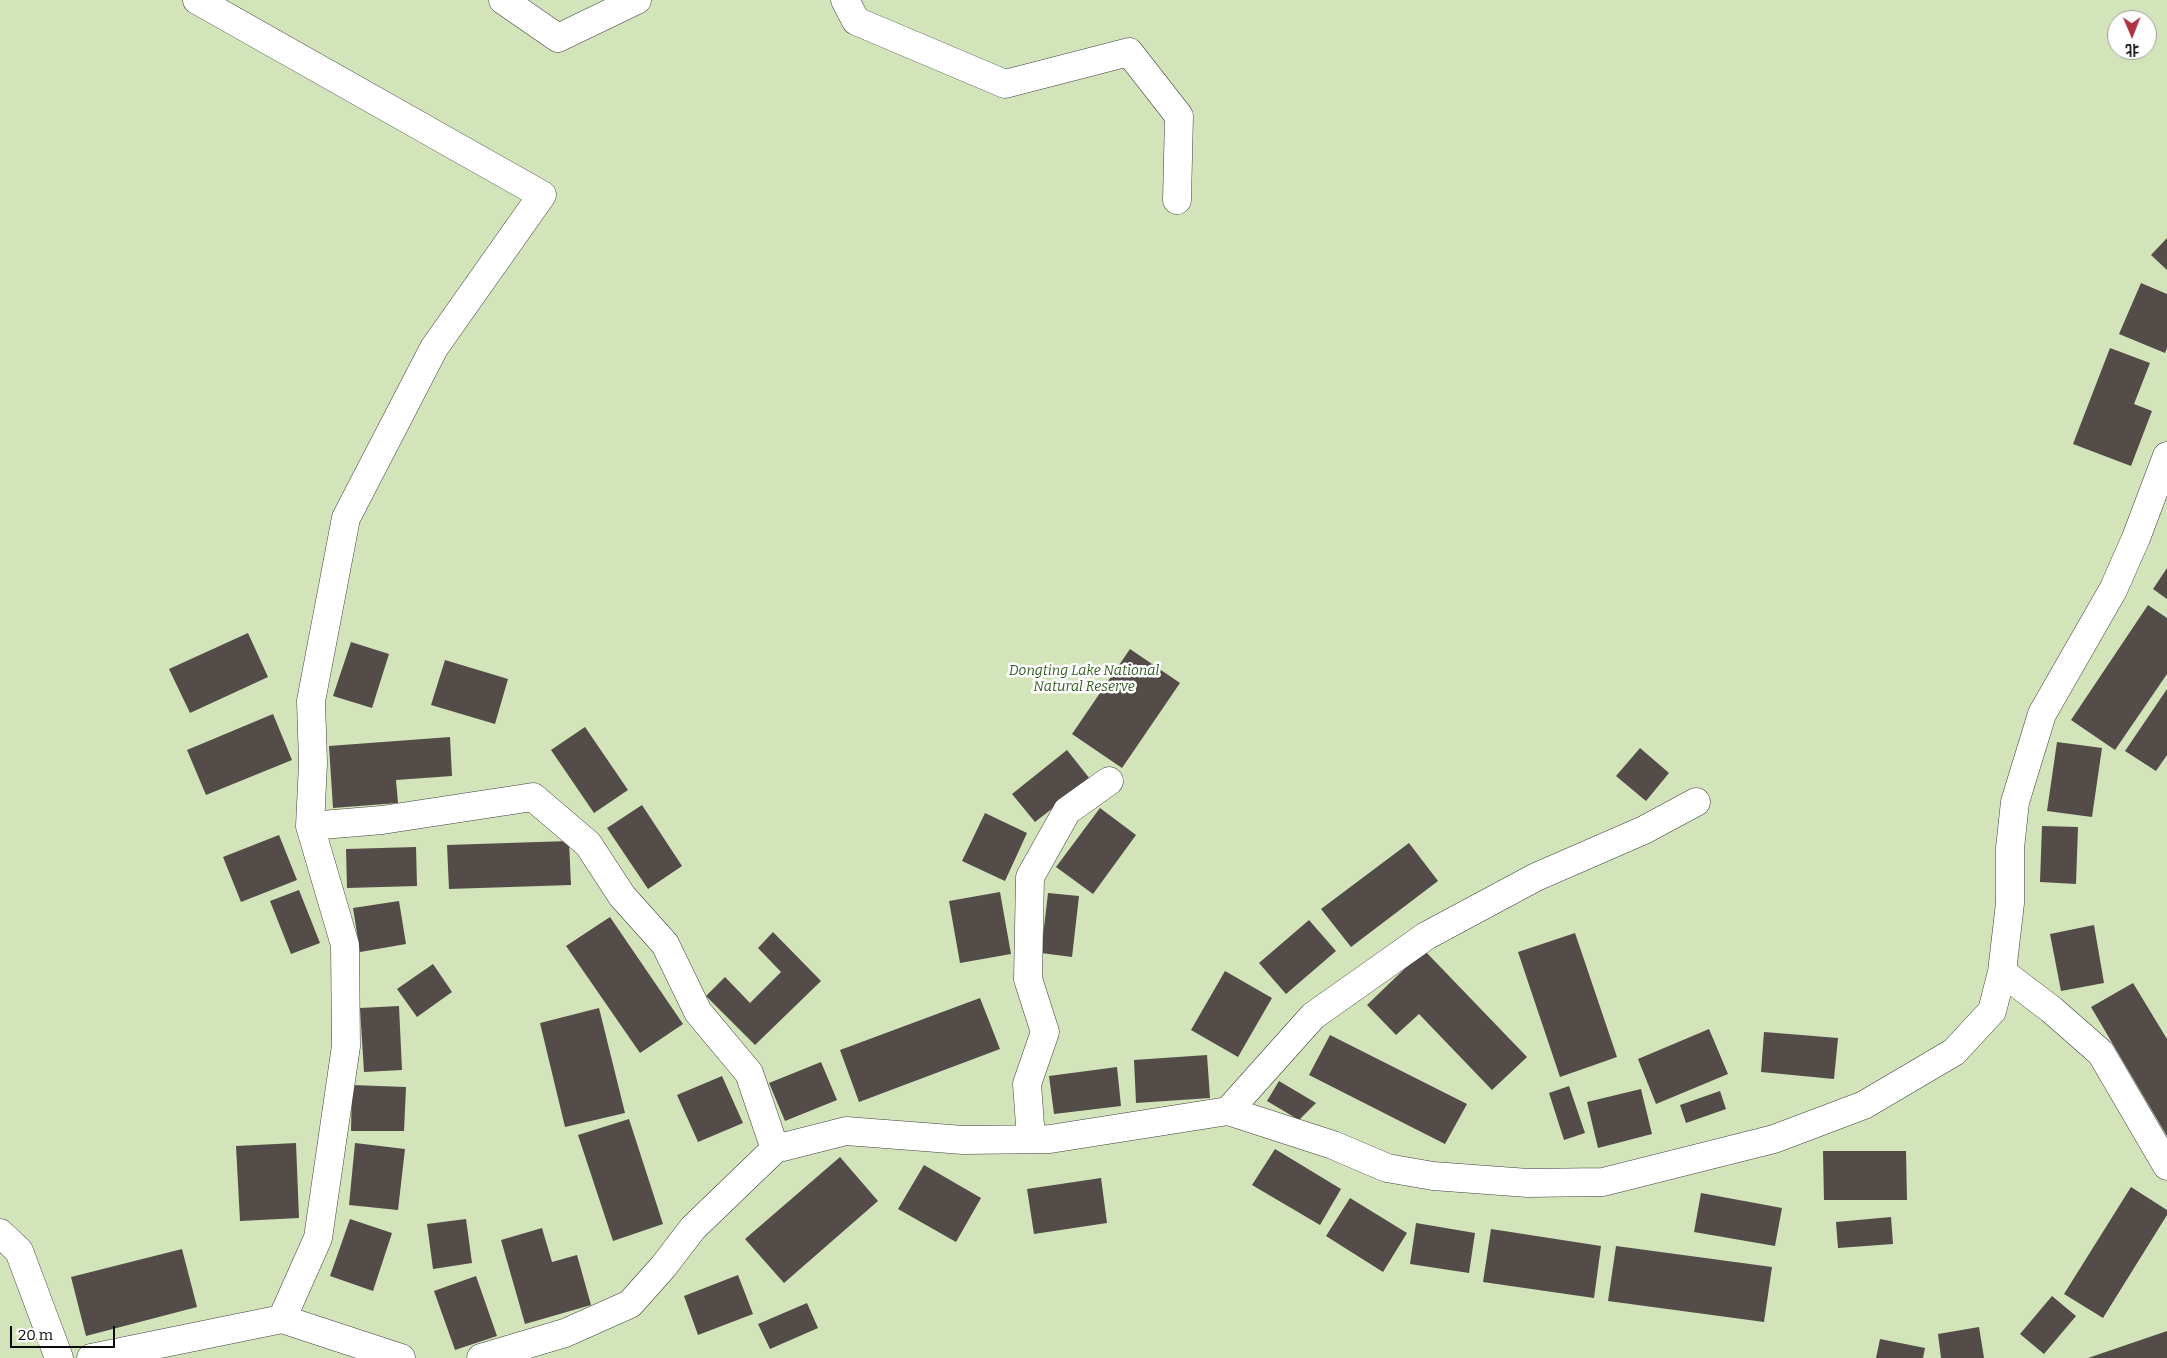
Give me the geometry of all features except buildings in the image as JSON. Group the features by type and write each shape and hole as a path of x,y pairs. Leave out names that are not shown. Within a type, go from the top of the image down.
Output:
{"street":[{"path":"196,0 542,195 434,348 346,518 311,701 313,763 310,826 345,945 346,1046 318,1238 282,1319"},
{"path":"503,0 558,38 638,0"},
{"path":"845,0 856,21 1005,84 1129,52 1179,116 1178,200"},
{"path":"481,1358 565,1333 630,1304 663,1268 694,1228 775,1149 846,1131 963,1140 1050,1139 1228,1111 1333,1145 1386,1168 1433,1176 1528,1183 1603,1182 1774,1139 1864,1105 1954,1052 1992,1011 2002,972 2010,903 2010,848 2015,802 2042,714 2113,590 2136,538 2167,456"},
{"path":"1031,1139 1027,1084 1045,1032 1028,979 1030,877 1068,811 1109,781"},
{"path":"310,826 382,820 533,797 588,844 622,896 665,944 698,1012 749,1073 775,1149"},
{"path":"1228,1111 1313,1016 1426,936 1536,877 1644,830 1696,802"},
{"path":"2002,972 2052,1010 2101,1053 2167,1166"},
{"path":"0,1233 18,1251 59,1358"},
{"path":"91,1358 282,1319 401,1358"}],"green space":[{"name":"Dongting Lake National Natural Reserve","path":"0,0 2167,0 2167,1358 0,1358"}]}
